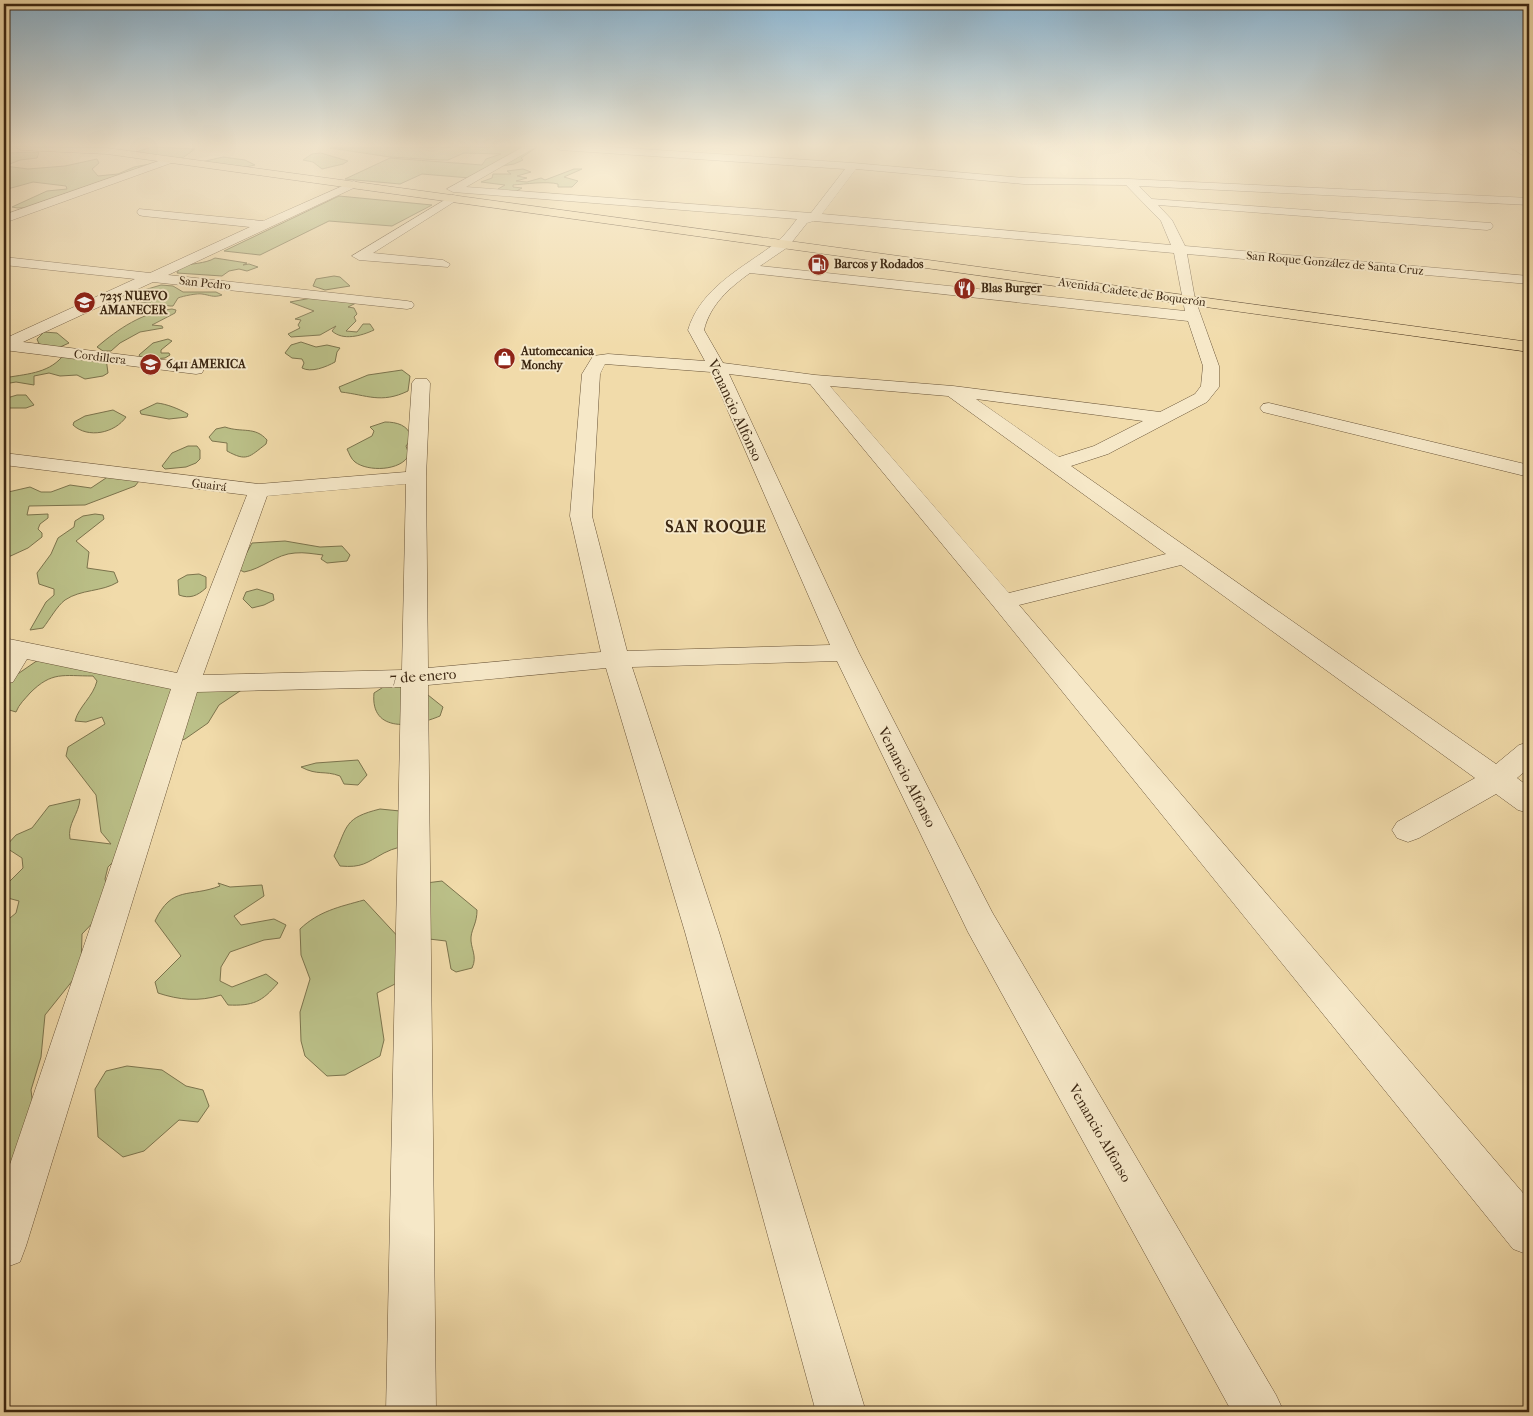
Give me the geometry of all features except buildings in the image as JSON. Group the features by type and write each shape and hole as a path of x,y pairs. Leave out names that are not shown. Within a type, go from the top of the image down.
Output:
{"main road":[{"name":"Avenida Cadete de Boquerón","path":"579,213 782,244 1529,347"}],"street":[{"path":"4,219 21,213"},
{"path":"153,213 268,225"},
{"path":"4,345 293,213"},
{"path":"424,213 359,256 443,264"},
{"name":"San Roque González de Santa Cruz","path":"752,213 1529,280"},
{"name":"Venancio Alfonso","path":"817,213 814,217 803,220 782,244 750,269 741,273 711,299 698,319 696,330 717,367 846,653 980,922 1259,1412"},
{"path":"1054,465 1101,450 1201,398 1210,387 1211,366 1188,299 1180,249 1166,220 1159,213"},
{"path":"1361,213 1487,226"},
{"name":"San Pedro","path":"4,261 407,305"},
{"path":"750,269 1196,318"},
{"name":"Cordillera","path":"4,345 196,369"},
{"path":"841,1412 702,932 616,659 581,516 591,374 598,360 608,359 717,367 814,380 953,391 1162,418"},
{"path":"814,380 1003,602 1529,1234"},
{"path":"411,1412 416,477 421,383"},
{"path":"953,391 1054,465 1529,802"},
{"path":"1269,408 1529,471"},
{"name":"Guairá","path":"4,459 259,490 416,477"},
{"path":"4,1246 186,684 259,490"},
{"path":"1003,602 1184,557"},
{"path":"4,676 12,648"},
{"name":"7 de enero","path":"12,648 186,684 415,678 616,659 846,653"},
{"path":"1408,830 1496,780 1529,752"}],"green space":[{"path":"303,213 417,213 392,226 329,221 260,255 224,251"},
{"path":"215,258 247,263 243,265 249,264 258,267 247,271 239,269 229,271 222,276 177,273 180,267"},
{"path":"340,277 350,286 325,290 313,286 316,279"},
{"path":"161,285 173,286 183,292 216,292 222,295 200,294 178,298 173,306 127,300 134,293"},
{"path":"317,297 356,303 348,307 354,308 357,314 354,317 356,321 346,331 357,332 363,324 370,324 374,330 358,336 347,337 332,331 336,326 320,335 291,337 288,334 300,328 298,325 301,320 295,319 314,311 290,302"},
{"path":"172,309 176,310 175,313 152,325 162,326 163,328 140,332 120,343 111,351 103,351 97,347 132,322 151,314"},
{"path":"44,332 57,333 69,343 58,348 39,344 37,339"},
{"path":"168,339 172,341 161,350 161,353 169,353 170,355 165,358 142,360 139,355 153,343"},
{"path":"301,342 316,347 327,345 340,348 335,362 310,370 302,368 304,363 302,359 292,358 285,353 291,345"},
{"path":"62,357 106,358 108,373 103,376 85,379 77,375 60,376 49,373 34,376 34,385 16,382 4,384 4,378 43,370 56,363"},
{"path":"402,370 410,376 408,391 398,395 382,398 374,397 341,392 339,387 368,375"},
{"path":"26,395 34,405 26,408 4,408 7,398"},
{"path":"157,403 181,410 188,414 187,417 169,419 141,414 140,411"},
{"path":"113,410 126,417 121,423 108,430 93,433 86,432 73,425 74,422 85,416"},
{"path":"385,422 398,424 408,430 412,438 406,446 409,455 405,460 392,467 368,467 355,462 347,449 372,436 374,431 370,427"},
{"path":"225,427 258,433 267,440 266,444 248,457 234,454 227,451 227,443 212,441 209,437 216,429"},
{"path":"188,446 197,446 200,450 200,459 196,463 186,467 165,469 162,466 172,453"},
{"path":"112,474 139,481 135,486 85,505 29,506 27,515 48,514 48,518 40,524 38,529 42,533 42,537 28,548 4,559 4,493 30,487 41,492 51,492 70,485 91,488"},
{"path":"103,515 104,519 76,541 89,552 87,568 114,572 118,582 71,596 59,606 43,628 30,630 46,602 54,595 54,589 39,584 37,573 51,554 58,538 74,527 75,521 83,516"},
{"path":"285,541 320,547 342,546 350,555 347,561 327,563 321,559 323,555 295,553 282,556 244,572 238,569 252,543"},
{"path":"199,574 206,577 206,588 193,596 179,595 178,580 187,575"},
{"path":"257,589 273,594 274,600 252,608 243,599 246,592"},
{"path":"38,660 243,689 219,705 208,723 185,739 155,750 147,759 120,855 108,867 105,879 111,898 105,910 82,934 81,970 45,1015 41,1057 31,1090 35,1122 31,1139 4,1170 4,923 16,913 19,901 4,897 4,887 23,868 22,858 5,847 16,835 32,828 49,806 80,799 70,829 70,839 111,844 101,832 96,795 66,756 68,747 105,724 102,717 86,722 75,721 97,681 93,676 58,676 38,686 20,704 16,712 6,709 4,696 6,682"},
{"path":"396,679 428,695 443,707 440,716 418,723 396,724 386,721 379,715 375,706 374,693"},
{"path":"358,760 367,775 358,785 344,784 340,776 301,767 316,763"},
{"path":"380,809 410,812 415,843 395,848 364,864 340,866 334,856 349,824 368,812"},
{"path":"442,881 477,910 471,937 474,964 472,968 456,972 451,969 446,941 429,939 426,883"},
{"path":"218,883 230,887 262,885 264,896 234,916 241,925 274,919 286,925 280,938 264,940 230,952 221,967 220,981 232,987 266,974 278,983 262,999 244,1005 228,1005 221,995 205,999 189,999 158,993 155,982 181,956 155,921 161,910 175,897 220,886"},
{"path":"364,900 402,941 409,977 377,993 384,1040 380,1056 345,1075 327,1076 305,1056 301,1041 300,1012 310,979 301,955 300,929 322,914"},
{"path":"127,1066 162,1070 186,1086 203,1090 209,1106 198,1122 179,1120 144,1151 123,1157 98,1137 95,1089 106,1071"}],"place":[{"name":"Barcos y Rodados","path":"818,264"},
{"name":"Blas Burger","path":"965,288"},
{"name":"7235 NUEVO AMANECER","path":"84,303"},
{"name":"Automecanica Monchy","path":"505,358"},
{"name":"6411 AMERICA","path":"150,364"}],"district":[{"name":"SAN ROQUE","path":"716,526"}]}
